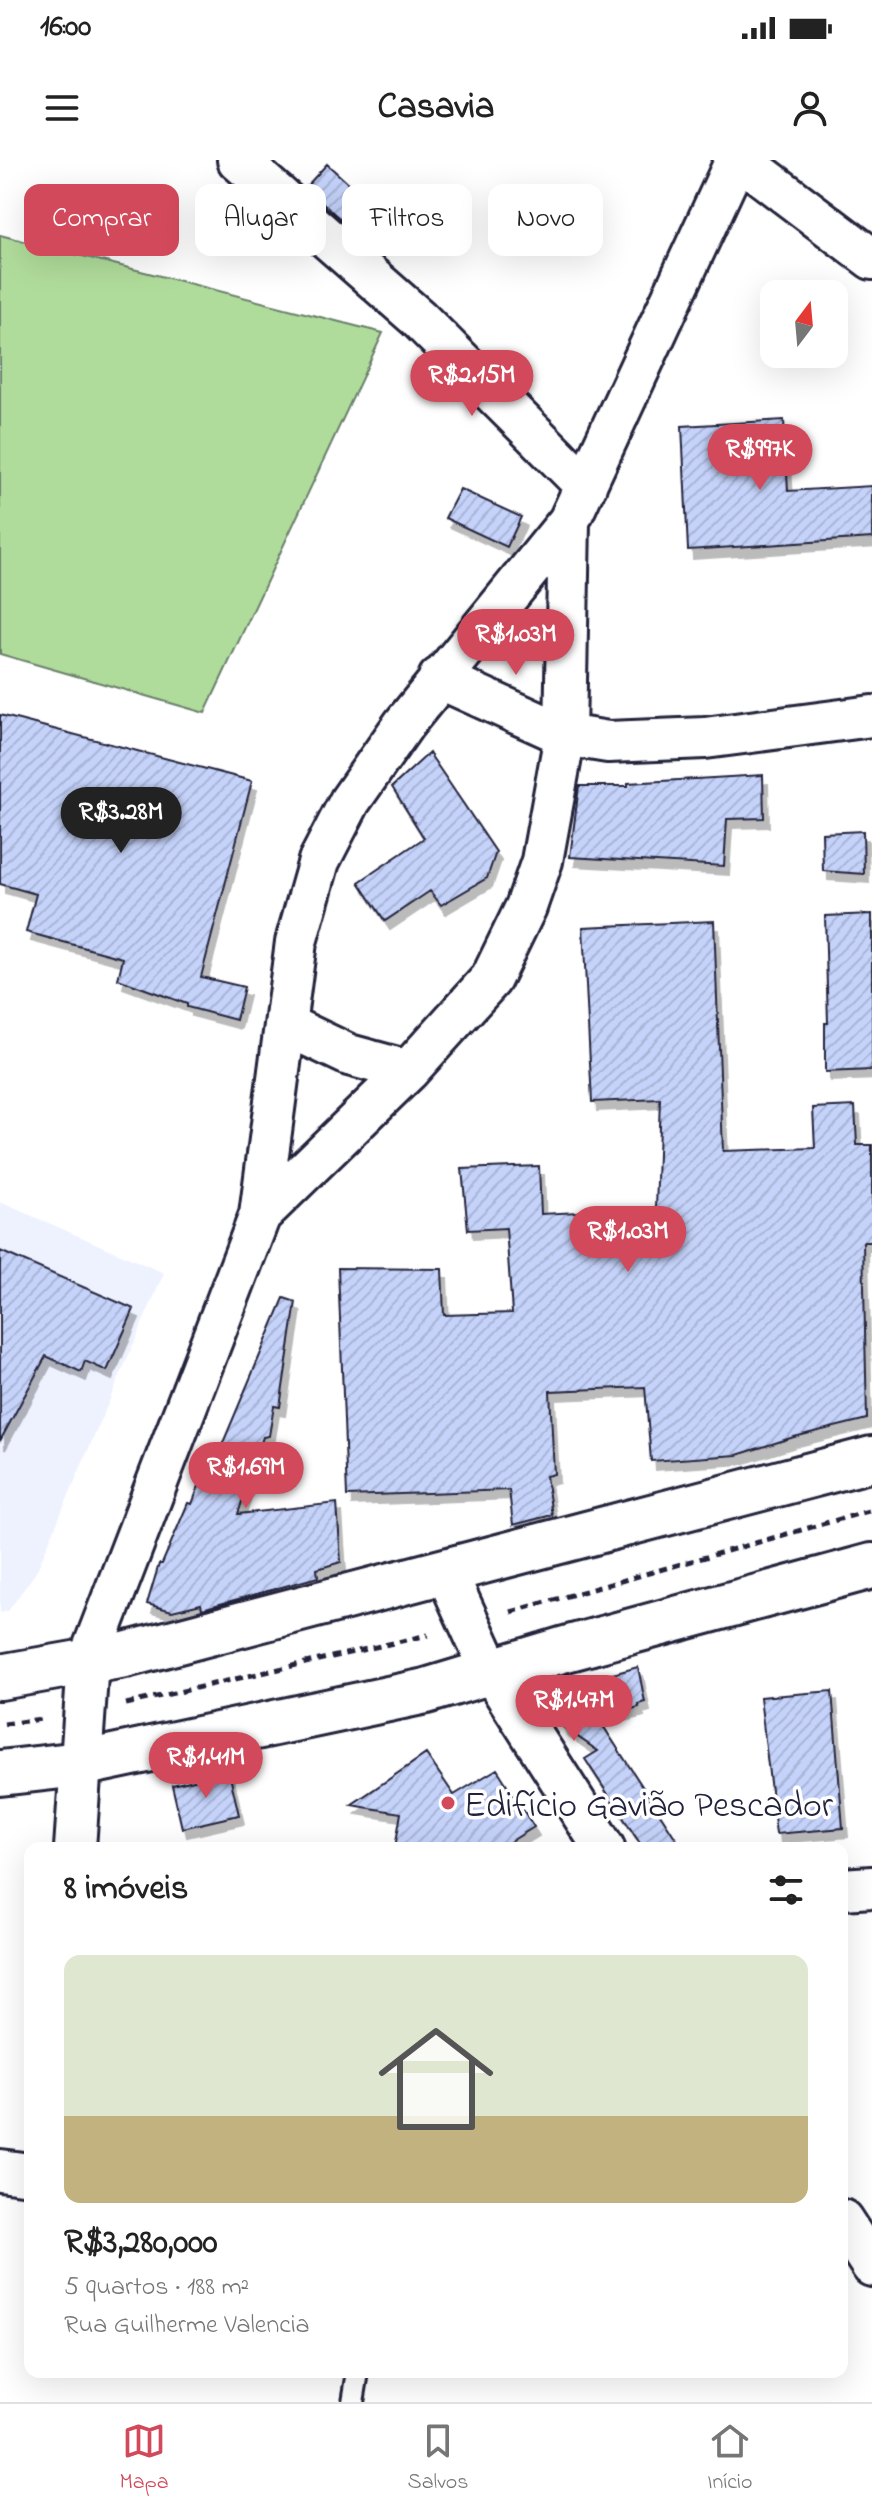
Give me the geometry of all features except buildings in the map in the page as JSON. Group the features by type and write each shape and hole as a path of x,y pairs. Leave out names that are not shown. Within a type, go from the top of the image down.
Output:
{"main road":[{"path":"0,1677 88,1662 446,1572 872,1459"},
{"path":"0,1773 80,1764 426,1691 872,1566"}],"street":[{"path":"238,160 400,303 586,486"},
{"path":"75,1842 88,1662 260,1215 296,942 319,861 350,801 439,678 569,521 738,160 872,259"},
{"path":"260,1215 408,1071 491,979 526,907 542,861 565,735 569,521"},
{"path":"439,678 565,735 608,742 677,740 872,716"},
{"path":"286,1025 349,1055 408,1071"},
{"path":"446,1572 491,1671 600,1842"},
{"path":"848,1889 872,1887"},
{"path":"0,2170 24,2173"},
{"path":"848,2229 872,2266"}],"lane":[{"path":"353,2402 357,2378"}],"path":[{"path":"529,1607 872,1510"},
{"path":"172,1694 395,1642"}],"shaded area":[{"path":"0,1202 164,1273 36,1572 8,1611 0,1613"}],"green space":[{"path":"0,235 24,241 24,256 82,256 383,333 205,713 0,654"}],"place":[{"name":"Edifício Gavião Pescador","path":"448,1803"}]}
